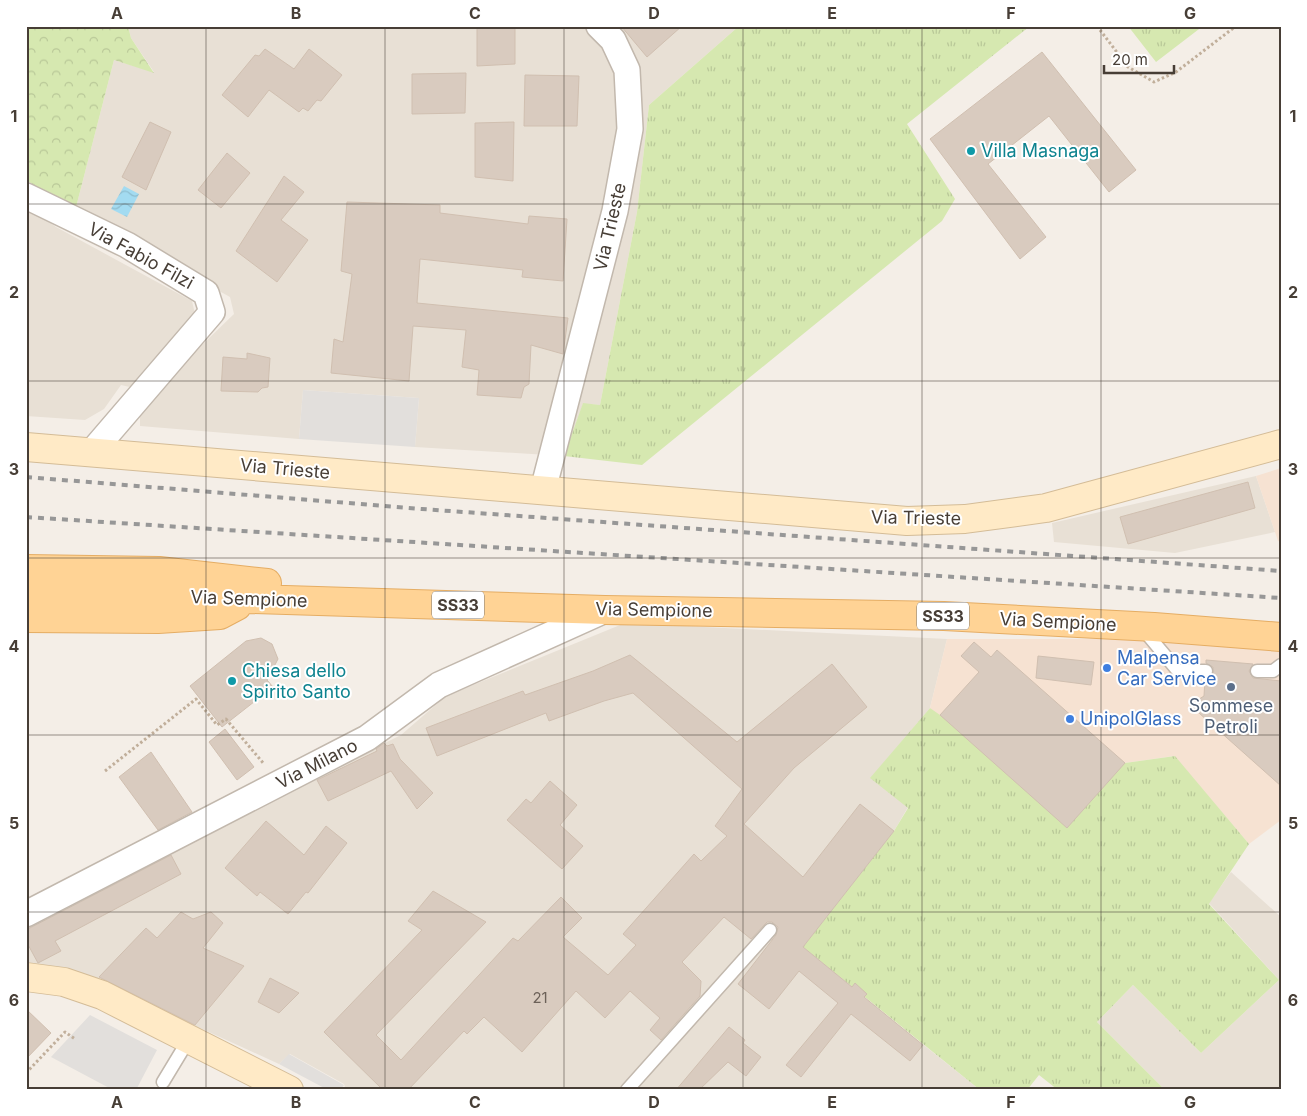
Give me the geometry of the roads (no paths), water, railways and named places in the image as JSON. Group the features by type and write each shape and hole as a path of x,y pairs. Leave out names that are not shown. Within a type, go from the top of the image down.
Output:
{"main road":[{"path":"26,569 159,571 284,585 310,602"},
{"name":"Via Sempione","path":"26,592 605,610 944,616 1140,626 1281,637"},
{"path":"26,618 158,619 220,615 250,599"}],"street":[{"name":"Via Trieste","path":"543,490 616,211 630,129 626,70 613,40 599,26"},
{"name":"Via Fabio Filzi","path":"26,196 127,245 179,275 206,293 212,312 90,452"},
{"name":"Via Trieste","path":"26,447 907,521 965,519 1046,508 1281,444"},
{"name":"Via Milano","path":"26,914 367,738 439,685 605,610"},
{"path":"26,978 64,982 85,988 290,1090"}],"lane":[{"path":"1140,626 1178,671 1206,671"},
{"path":"1256,671 1273,671 1281,665"},
{"path":"628,1090 770,930"},
{"path":"163,1082 189,1039"}],"water":[{"path":"124,186 139,194 127,217 111,209"}],"railway":[{"path":"26,477 422,509 1281,571"},
{"path":"26,517 1281,598"}],"place":[{"name":"Villa Masnaga","path":"971,151"},
{"name":"Malpensa Car Service","path":"1107,668"},
{"name":"Chiesa dello Spirito Santo","path":"232,681"},
{"name":"Sommese Petroli","path":"1231,687"},
{"name":"UnipolGlass","path":"1070,719"}]}
